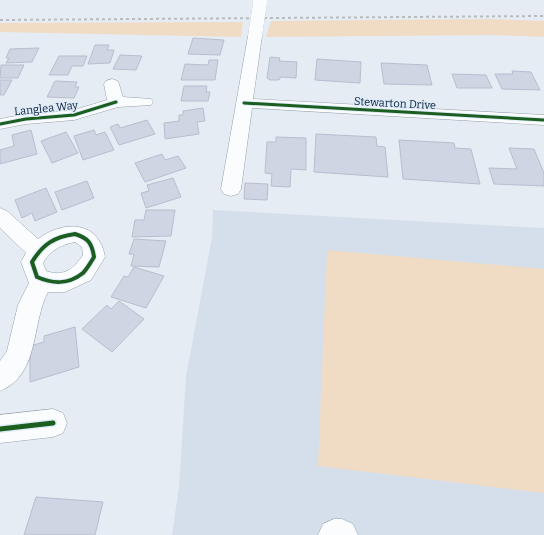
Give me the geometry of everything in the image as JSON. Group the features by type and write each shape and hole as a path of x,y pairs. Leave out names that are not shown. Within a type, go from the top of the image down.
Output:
{"street":[{"path":"231,189 260,2"},
{"path":"112,84 116,102"},
{"name":"Langlea Way","path":"0,124 18,119 70,116 96,111 116,102 145,102"},
{"name":"Stewarton Drive","path":"244,103 544,120"},
{"path":"0,216 38,252"},
{"path":"75,234 87,238 92,244 94,257 83,272 65,282 50,283 43,279 37,277 32,262 42,246 58,236 75,234"},
{"path":"0,378 9,372 15,362 31,303 43,279"},
{"path":"0,429 53,423"},
{"path":"334,535 342,535"}],"shaded area":[{"path":"486,19 544,21 544,37 493,35 266,37 271,21"},
{"path":"243,22 241,37 0,32 0,23"},
{"path":"213,210 544,228 544,535 172,535 179,487 186,376 212,238"},
{"path":"327,250 544,269 544,493 318,466"}],"building":[{"path":"193,38 224,40 220,55 188,54"},
{"path":"95,45 109,45 107,50 114,50 110,63 88,64"},
{"path":"39,48 32,62 6,63 9,58 6,58 10,49"},
{"path":"120,55 142,56 136,70 113,69"},
{"path":"59,56 87,56 83,66 72,66 68,75 49,75"},
{"path":"270,57 280,58 279,61 297,62 296,78 281,77 279,80 270,80 267,78"},
{"path":"317,59 361,62 360,83 315,80"},
{"path":"209,60 218,60 215,80 181,80 185,64 208,65"},
{"path":"381,63 427,65 432,85 384,84"},
{"path":"1,65 24,65 18,78 0,78"},
{"path":"512,71 531,72 540,90 502,89 495,74 513,74"},
{"path":"452,74 486,75 492,88 457,88"},
{"path":"0,80 12,80 4,95 0,95"},
{"path":"55,81 77,82 75,87 79,87 74,98 47,97"},
{"path":"184,86 207,86 206,92 210,92 208,101 181,101"},
{"path":"203,108 205,121 197,122 199,134 165,139 164,123 179,121 179,115 183,115 183,111"},
{"path":"147,120 155,134 119,145 110,127 118,124 120,128"},
{"path":"31,130 37,154 0,164 0,150 14,146 12,135"},
{"path":"94,130 96,135 105,132 114,150 83,160 74,136"},
{"path":"66,132 78,153 52,163 41,141"},
{"path":"316,134 376,137 377,146 385,147 388,177 314,172"},
{"path":"276,137 306,138 306,170 291,169 290,187 271,186 272,174 265,173 267,142 276,142"},
{"path":"399,140 454,143 455,148 471,149 480,184 403,179"},
{"path":"509,148 534,149 544,173 544,186 494,184 489,168 517,169"},
{"path":"162,154 165,160 178,156 186,168 145,182 135,163"},
{"path":"173,178 181,197 146,208 141,193 149,191 147,185"},
{"path":"87,181 94,198 62,210 55,192"},
{"path":"245,183 268,184 267,200 244,199"},
{"path":"46,188 57,212 35,221 32,213 22,218 15,200"},
{"path":"146,210 175,210 171,236 132,237 135,220 144,220"},
{"path":"134,239 166,241 159,267 131,266 134,254 129,254"},
{"path":"134,267 164,276 146,308 111,297 124,276 128,277"},
{"path":"119,301 144,319 112,352 82,329 107,305 111,309"},
{"path":"75,327 79,367 30,382 30,346 44,342 44,336"},
{"path":"36,497 103,502 95,535 24,535"}],"railway":[{"path":"0,20 544,16"}],"cycle path":[{"path":"0,124 26,119 74,115 116,102"},
{"path":"244,103 544,120"},
{"path":"75,234 88,239 92,247 94,257 83,273 65,282 50,283 37,277 32,262 41,249 49,241 75,234"},
{"path":"0,429 53,423"}]}
